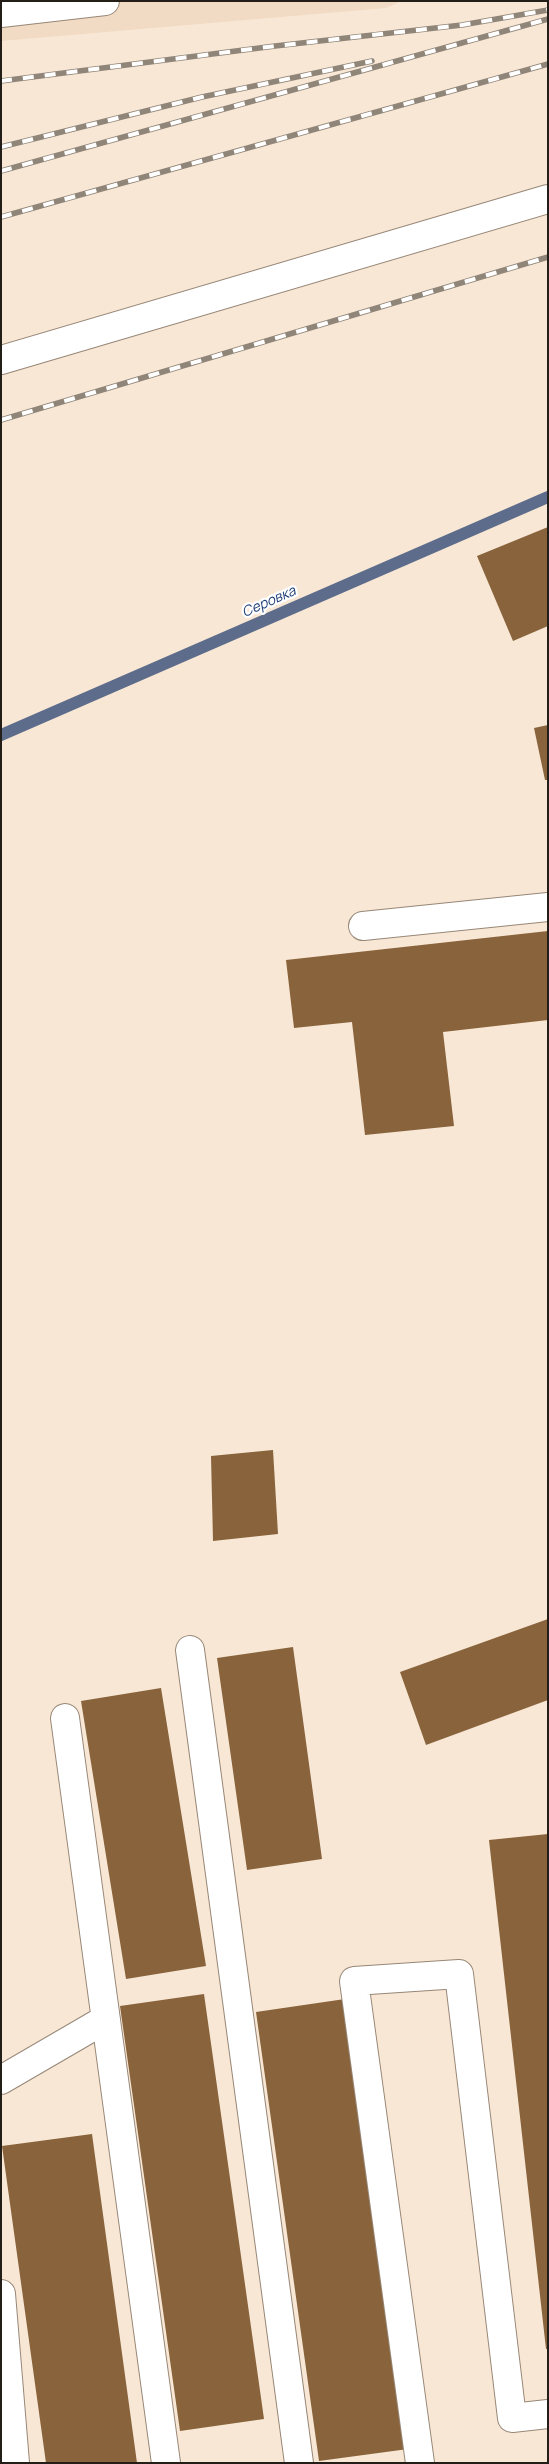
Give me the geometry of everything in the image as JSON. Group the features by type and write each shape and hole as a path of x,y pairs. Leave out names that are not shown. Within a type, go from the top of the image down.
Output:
{"lane":[{"path":"1,13 105,1"},
{"path":"1,360 548,199"},
{"path":"363,926 548,907"},
{"path":"190,1650 299,2463"},
{"path":"65,1718 166,2463"},
{"path":"420,2463 354,1981 460,1974 512,2418 548,2414"},
{"path":"1,2080 106,2019"},
{"path":"1,2294 15,2463"}],"shaded area":[{"path":"1,1 402,1 386,8 1,41"}],"building":[{"path":"548,527 548,626 513,641 477,556"},
{"path":"548,725 548,780 545,780 534,728"},
{"path":"548,931 548,1020 443,1032 454,1126 365,1135 352,1022 294,1028 286,960"},
{"path":"273,1450 278,1534 213,1541 211,1456"},
{"path":"548,1619 548,1700 426,1745 400,1672"},
{"path":"293,1647 322,1859 247,1870 217,1658"},
{"path":"161,1688 206,1966 126,1979 81,1701"},
{"path":"548,1834 548,2349 546,2349 489,1840"},
{"path":"204,1994 264,2419 180,2431 120,2006"},
{"path":"345,1999 408,2449 319,2461 256,2012"},
{"path":"92,2134 137,2463 46,2463 2,2146"}],"waterway":[{"name":"Серовка","path":"1,735 548,497"}],"railway":[{"path":"1,81 275,46 462,25 548,10"},
{"path":"1,171 548,19"},
{"path":"1,147 202,97 372,61"},
{"path":"1,217 548,64"},
{"path":"1,420 548,257"}]}
